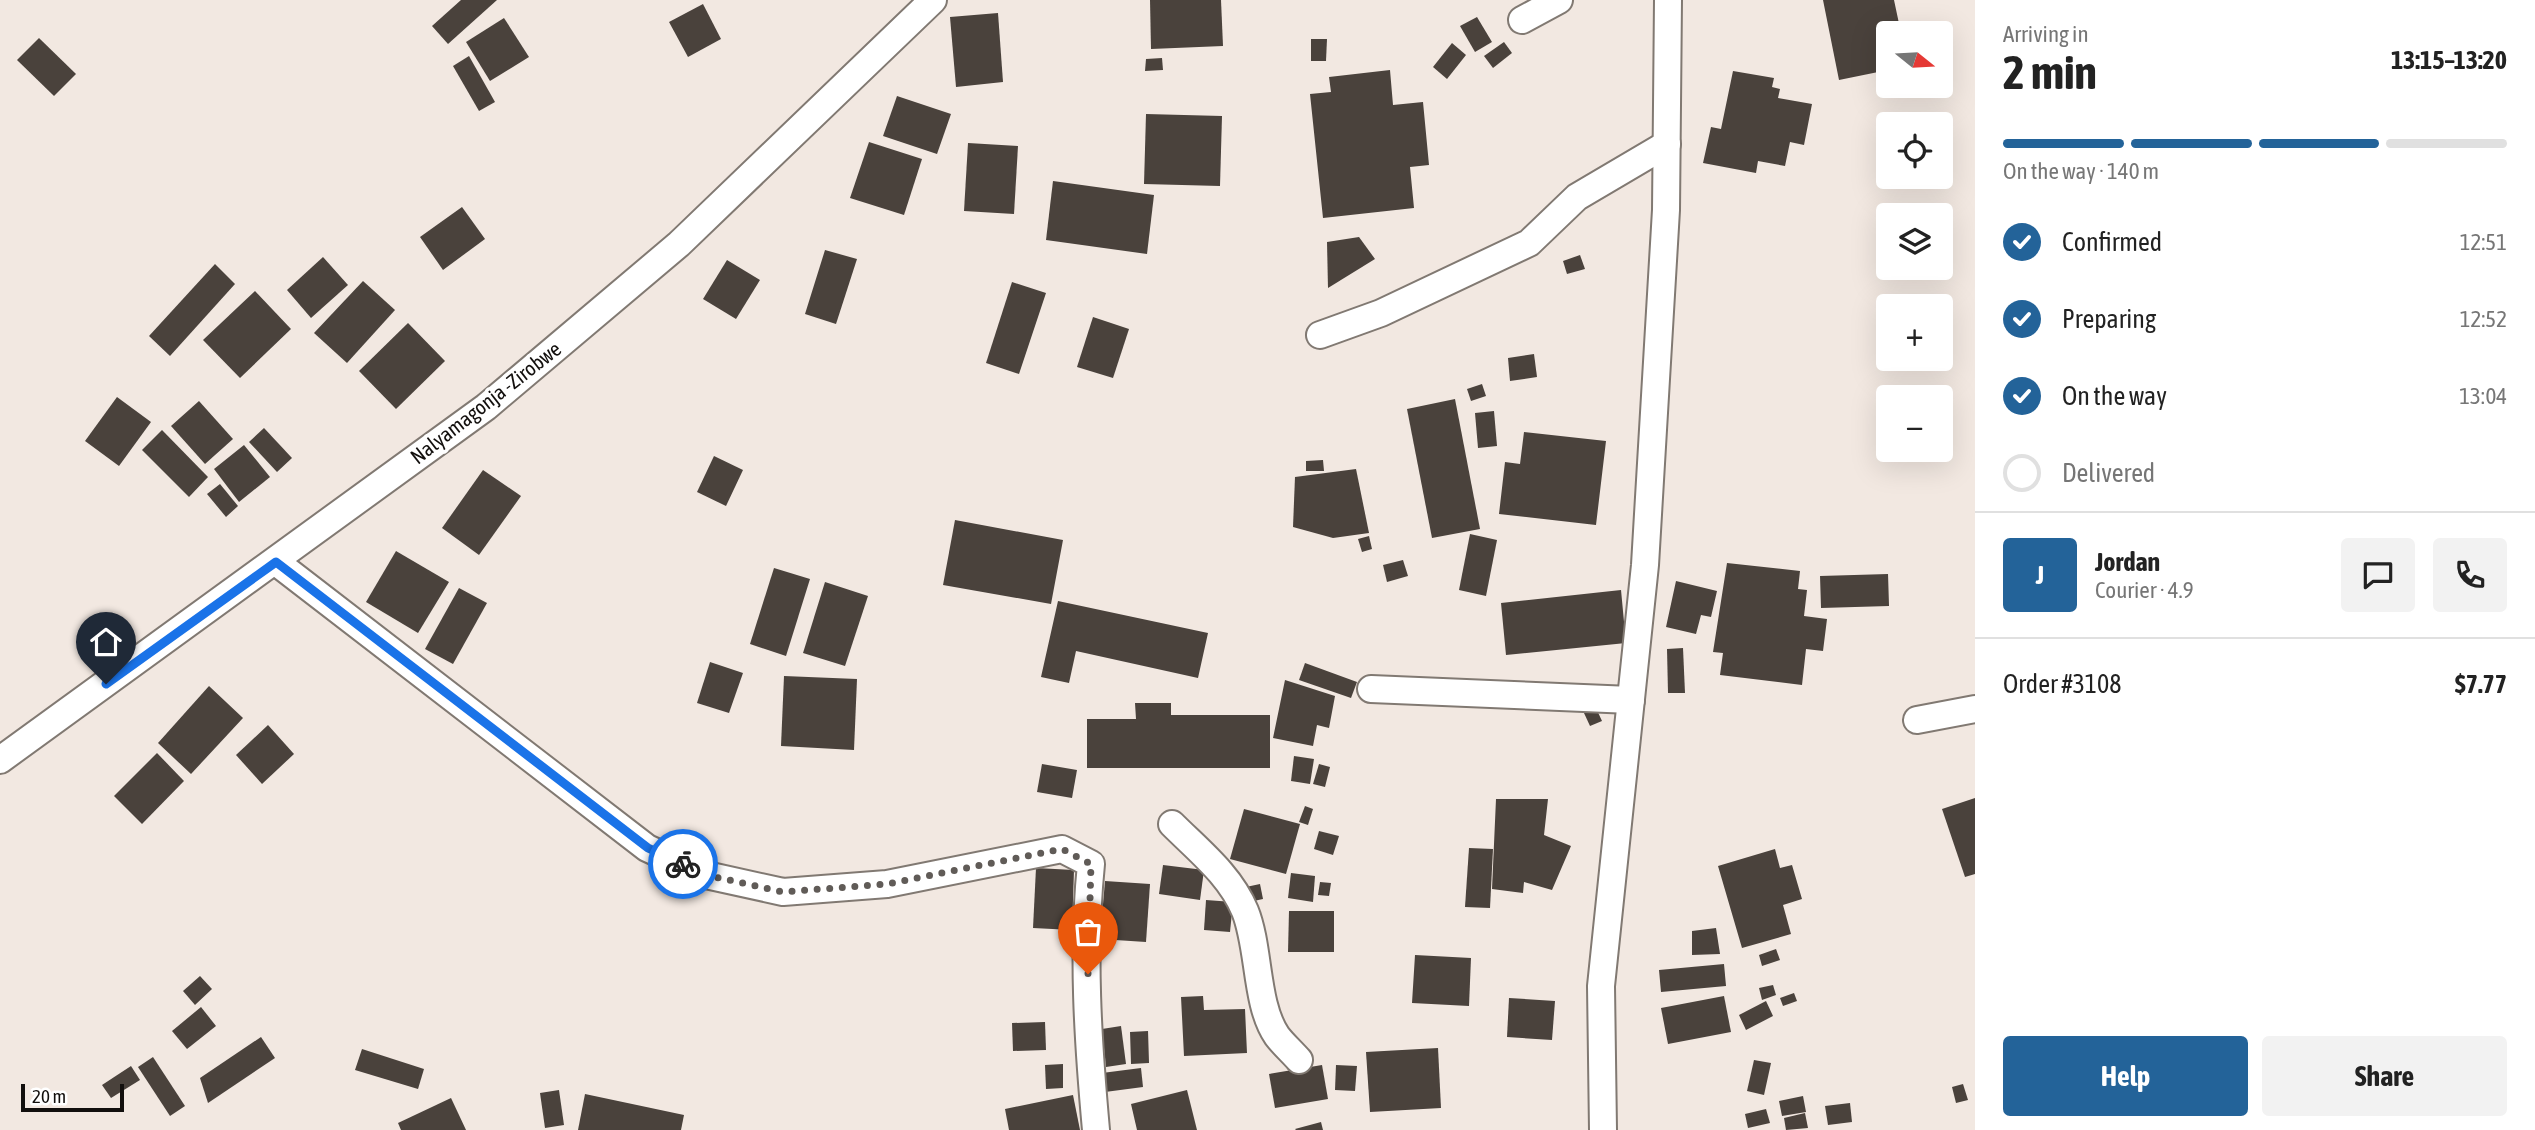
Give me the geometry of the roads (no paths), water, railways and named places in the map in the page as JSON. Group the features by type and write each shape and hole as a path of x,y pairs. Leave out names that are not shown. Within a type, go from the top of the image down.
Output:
{"street":[{"name":"Nalyamagonja -Zirobwe","path":"0,760 486,407 679,244 933,0"},
{"path":"1522,20 1559,0"},
{"path":"1603,1130 1601,986 1645,565 1667,210 1668,0"},
{"path":"1320,335 1381,313 1529,243 1577,197 1667,144"},
{"path":"276,562 648,848 706,875 783,892 887,884 1062,849 1091,864 1088,896 1088,1025 1096,1130"},
{"path":"1371,689 1631,701"},
{"path":"1917,720 1975,709"},
{"path":"1172,824 1227,878 1244,909 1256,945 1261,993 1272,1024 1276,1034 1299,1060"}]}
